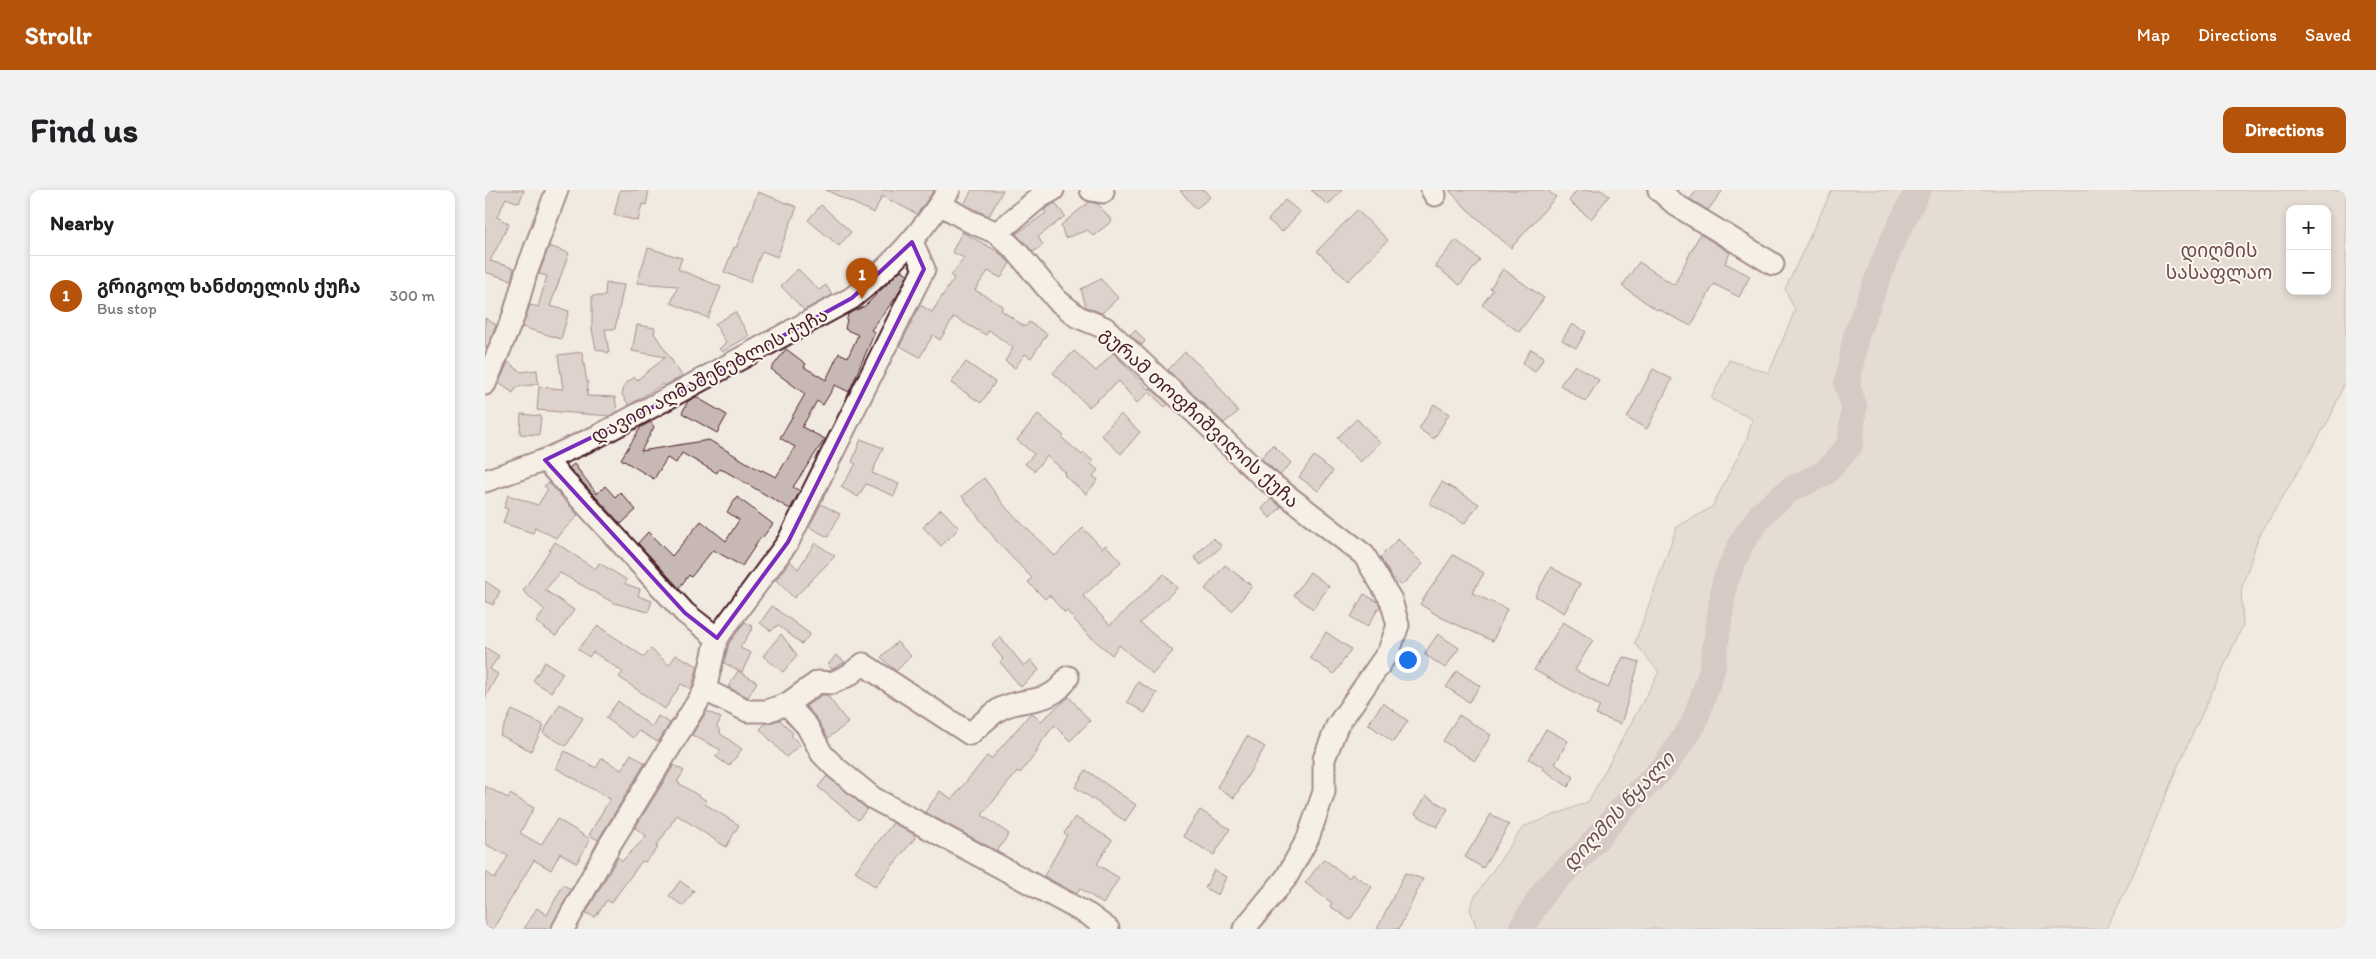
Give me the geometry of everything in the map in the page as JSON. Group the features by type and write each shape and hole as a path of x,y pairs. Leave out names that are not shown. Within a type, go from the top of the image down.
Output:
{"street":[{"path":"485,384 514,315 526,274 557,190"},
{"path":"997,232 1040,197 1053,190"},
{"path":"1659,190 1676,205 1773,264"},
{"name":"გურამ თოფჩიშვილის ქუჩა","path":"944,197 969,221 997,232 1017,252 1057,300 1078,317 1105,328 1263,478 1364,555 1391,600 1398,624 1389,652 1337,726 1325,759 1324,792 1308,838 1286,878 1244,929"},
{"name":"დავით აღმაშენებლის ქუჩა","path":"485,481 545,460 642,413 852,298 912,242 944,197"},
{"path":"563,929 609,846 705,690 717,638 788,542 924,269 912,242"},
{"path":"545,460 685,613 717,638"},
{"path":"705,690 748,712 767,711 787,704 818,682 832,682 849,675 863,664 970,734 1001,709 1034,701 1061,689 1068,677"},
{"path":"787,704 807,726 823,754 835,768 873,798 1089,915 1108,929"}],"highlighted area":[{"path":"912,242 924,269 788,542 717,638 685,613 545,460 642,413 852,298"}],"green space":[{"name":"დიღმის სასაფლაო","path":"1832,190 2346,190 2346,379 2330,418 2258,538 2241,590 2243,625 2177,768 2130,882 2106,929 1477,929 1470,909 1474,898 1523,827 1588,802 1659,672 1635,643 1677,527 1712,507 1747,439 1752,419 1711,399 1729,360 1769,373 1795,310 1785,289"}],"building":[{"path":"485,190 524,190 519,203 506,198 497,217 509,224 490,261 514,268 511,280 485,272"},
{"path":"620,190 649,190 646,205 642,204 638,221 614,215"},
{"path":"826,190 934,190 917,214 882,196 874,213"},
{"path":"972,190 1003,190 989,216 964,204"},
{"path":"1180,190 1204,190 1210,197 1196,209"},
{"path":"1311,190 1342,190 1328,205"},
{"path":"1449,190 1547,190 1556,197 1511,248 1468,210"},
{"path":"1577,190 1601,190 1609,196 1591,219 1569,201"},
{"path":"1697,190 1723,190 1708,210 1690,199"},
{"path":"758,192 797,207 777,257 762,251 750,282 724,272 734,247 736,248"},
{"path":"1285,200 1300,212 1282,232 1268,220"},
{"path":"1089,202 1098,204 1112,221 1093,236 1088,230 1065,238 1061,225"},
{"path":"1055,203 1065,216 1038,237 1043,245 1033,252 1016,234 1046,213 1044,210"},
{"path":"821,205 851,232 839,246 808,220"},
{"path":"1357,210 1388,240 1348,281 1317,251"},
{"path":"962,232 997,251 1010,263 1001,278 988,271 975,290 1003,306 1001,310 1025,327 1029,322 1047,334 1031,358 1025,354 1015,368 1005,361 1013,348 989,330 986,335 954,317 940,340 933,335 920,357 900,346 920,305 932,312 954,278 951,276 964,258 952,252"},
{"path":"1700,234 1730,253 1725,263 1750,276 1739,297 1714,284 1691,326 1657,310 1622,286 1639,262 1674,285"},
{"path":"1456,240 1480,260 1460,285 1435,266"},
{"path":"549,246 569,253 550,306 569,311 561,339 522,327 530,305 538,307 547,276 539,274"},
{"path":"648,248 682,258 678,269 721,287 708,318 671,303 678,286 637,283"},
{"path":"798,269 819,290 826,285 832,295 804,310 781,286"},
{"path":"1503,269 1544,298 1519,332 1482,305 1493,290 1490,288"},
{"path":"901,270 908,274 897,296 871,330 875,332 849,392 835,385 823,405 817,401 802,427 825,439 793,487 800,491 790,509 725,471 719,469 717,473 682,453 676,463 667,458 654,479 621,459 641,427 651,422 654,427 641,451 709,440 761,471 776,477 795,447 780,438 805,394 771,369 786,349 806,364 804,367 826,380 839,353 848,357 858,335 845,329 848,314 865,306"},
{"path":"1101,279 1118,298 1102,313 1086,307 1081,289"},
{"path":"606,283 624,285 615,329 605,329 609,353 596,349 592,329 592,296 605,296"},
{"path":"735,312 749,336 722,352 719,349 726,342 715,324"},
{"path":"485,318 496,325 487,348 485,347"},
{"path":"1572,324 1586,332 1576,348 1562,340"},
{"path":"637,325 655,328 654,333 682,376 664,386 663,384 629,405 622,395 625,384 635,377 637,380 666,357 632,351"},
{"path":"1135,330 1145,341 1142,345 1130,335"},
{"path":"1531,349 1544,357 1535,372 1522,364"},
{"path":"1074,351 1096,371 1113,353 1149,390 1150,388 1168,404 1165,407 1149,392 1137,403 1119,381 1089,407 1053,373"},
{"path":"582,352 588,382 587,396 615,397 617,411 609,416 537,410 539,387 563,389 558,355"},
{"path":"1185,352 1212,377 1238,412 1224,423 1168,370"},
{"path":"508,362 521,372 537,370 538,384 517,387 513,393 499,383"},
{"path":"966,362 995,382 981,403 951,383"},
{"path":"1575,365 1599,380 1585,402 1560,385"},
{"path":"1653,369 1672,379 1647,429 1627,418"},
{"path":"696,397 727,415 717,433 682,413 688,401"},
{"path":"1434,404 1449,414 1434,439 1419,429"},
{"path":"521,414 541,416 539,435 520,434"},
{"path":"1038,414 1064,436 1062,438 1082,455 1084,453 1093,461 1091,464 1098,470 1093,476 1098,480 1086,494 1064,475 1066,473 1047,456 1034,471 1025,464 1034,454 1017,440"},
{"path":"1120,414 1140,432 1121,454 1101,435"},
{"path":"1357,419 1380,443 1360,462 1337,438"},
{"path":"861,439 883,448 872,473 899,484 894,496 866,484 858,497 841,487 856,464 852,462"},
{"path":"1273,445 1291,463 1280,475 1261,458"},
{"path":"1314,456 1333,471 1318,491 1299,477"},
{"path":"574,464 597,494 605,486 615,497 620,492 636,510 621,524 569,468"},
{"path":"984,478 1007,509 1055,556 1083,528 1102,548 1106,545 1121,562 1083,596 1110,625 1164,574 1177,588 1140,623 1173,651 1153,674 1119,645 1112,655 1086,633 1067,611 1065,613 1049,595 1045,599 1028,582 1032,578 999,544 962,496"},
{"path":"1442,482 1479,504 1464,524 1429,503"},
{"path":"549,483 578,515 556,538 535,527 533,533 503,523 508,509 504,508 508,495 538,505 548,489 544,486"},
{"path":"737,497 773,524 761,537 742,566 713,550 691,577 689,575 679,588 638,543 648,532 672,556 701,521 726,541 739,520 727,512"},
{"path":"1271,499 1281,507 1270,518 1262,509"},
{"path":"821,504 840,514 828,537 809,527"},
{"path":"941,509 959,528 941,546 923,527"},
{"path":"1213,538 1222,546 1201,565 1194,557"},
{"path":"1398,539 1423,564 1401,586 1391,576 1380,557"},
{"path":"555,542 595,569 599,563 627,580 625,584 640,589 638,596 652,601 648,612 614,603 560,573 545,590 574,610 556,636 536,622 545,610 523,591"},
{"path":"815,543 835,556 794,598 776,580 790,561 798,569"},
{"path":"1453,555 1484,573 1472,593 1507,609 1493,641 1440,617 1420,604"},
{"path":"1225,565 1252,586 1232,611 1205,589"},
{"path":"1551,567 1580,584 1564,613 1535,596"},
{"path":"1310,572 1329,586 1313,609 1294,595"},
{"path":"485,581 500,591 493,605 485,601"},
{"path":"1364,594 1378,602 1380,606 1367,627 1351,617"},
{"path":"772,606 810,634 802,644 778,625 771,631 760,623"},
{"path":"745,622 753,627 740,648 751,653 742,672 724,663 729,643"},
{"path":"1563,622 1593,640 1575,670 1608,688 1623,657 1639,662 1621,724 1596,715 1600,706 1534,670"},
{"path":"598,626 644,657 651,649 669,665 676,655 698,666 691,689 681,684 665,709 619,677 623,672 593,652 589,657 578,649"},
{"path":"1326,632 1351,649 1334,674 1310,658"},
{"path":"781,634 797,655 783,672 763,656"},
{"path":"1438,634 1459,648 1445,668 1424,654"},
{"path":"1000,637 1024,666 1031,660 1039,670 1021,687 1000,662 1003,659 992,645"},
{"path":"897,642 911,656 896,671 881,657"},
{"path":"485,647 499,656 490,669 498,674 485,698"},
{"path":"836,655 845,662 832,669 828,665"},
{"path":"545,662 563,673 551,692 533,681"},
{"path":"738,671 757,682 748,697 728,687"},
{"path":"1457,671 1480,686 1469,702 1446,687"},
{"path":"1138,682 1157,693 1145,713 1127,702"},
{"path":"822,695 827,695 848,723 828,738 818,720 806,706"},
{"path":"1069,697 1090,721 1070,741 1054,725 1036,750 1038,751 1020,773 1018,771 982,815 1009,834 997,851 925,812 940,791 952,799 987,756 991,759 1031,713 1041,721"},
{"path":"618,701 652,727 658,716 670,723 658,742 639,731 633,738 606,718"},
{"path":"1383,703 1408,721 1393,742 1368,724"},
{"path":"560,704 583,718 566,746 543,733"},
{"path":"512,710 544,725 531,751 500,735"},
{"path":"707,711 721,718 717,726 721,734 742,749 729,766 716,757 721,750 692,735"},
{"path":"1459,715 1491,735 1475,761 1443,741"},
{"path":"780,720 793,733 791,735 800,745 786,757 760,729 765,724"},
{"path":"1546,729 1568,741 1555,764 1574,777 1568,787 1529,759"},
{"path":"1247,736 1265,747 1234,798 1217,787"},
{"path":"565,751 596,768 602,758 621,770 631,754 645,763 598,840 589,835 610,799 556,768"},
{"path":"674,765 684,771 677,782 707,801 705,804 739,825 726,847 677,815 656,847 658,848 645,862 642,861 611,903 607,900 595,917 586,913 618,857 622,861 647,836 635,828"},
{"path":"1086,770 1136,805 1125,821 1075,787"},
{"path":"827,776 867,809 858,820 818,787"},
{"path":"485,786 508,798 510,794 534,808 520,833 541,845 557,819 590,839 577,863 560,853 551,870 534,860 493,929 485,929 485,871 495,879 508,856 485,844"},
{"path":"1426,796 1448,809 1437,827 1415,814"},
{"path":"1200,810 1230,829 1214,855 1183,836"},
{"path":"1491,814 1509,825 1483,868 1465,857"},
{"path":"1075,817 1112,840 1097,864 1119,878 1103,904 1080,888 1077,894 1044,876 1067,835 1064,833"},
{"path":"893,823 915,835 915,838 875,887 855,871"},
{"path":"1324,859 1349,878 1352,874 1372,887 1350,920 1330,906 1332,903 1305,883"},
{"path":"1214,870 1226,877 1218,895 1205,888"},
{"path":"1405,873 1423,879 1399,929 1377,929"},
{"path":"680,881 694,891 683,906 669,896"},
{"path":"563,885 571,889 551,929 524,929 537,908 547,915"}],"waterway":[{"name":"დიღმის წყალი","path":"1521,929 1545,890 1585,852 1621,810 1665,766 1694,723 1712,670 1725,581 1742,542 1762,513 1790,490 1825,473 1850,445 1854,406 1847,385 1856,335 1891,244 1918,190"}],"place":[{"name":"გრიგოლ ხანძთელის ქუჩა","path":"862,299"}]}
